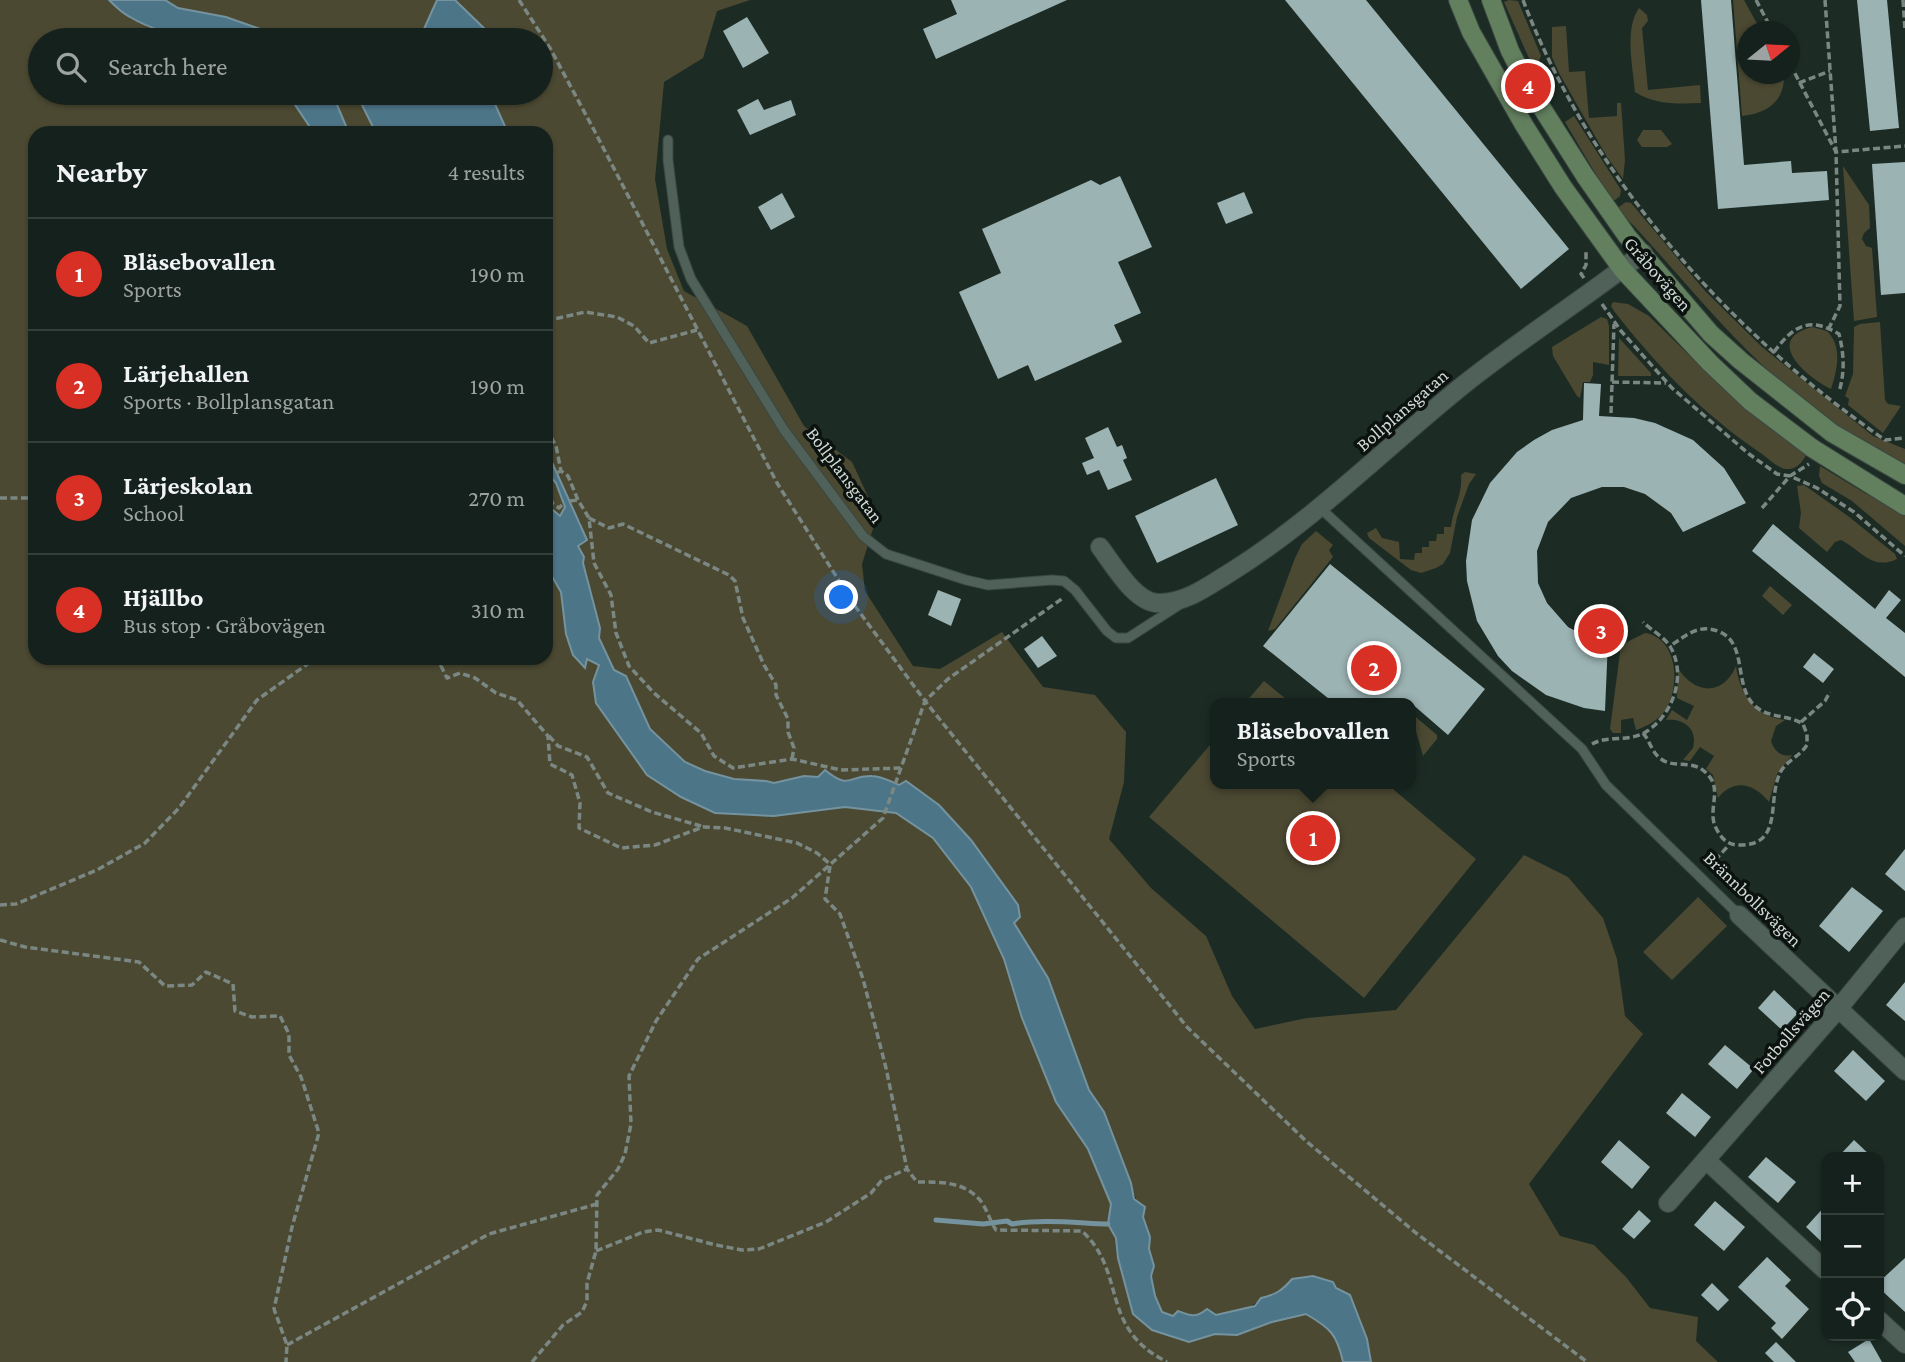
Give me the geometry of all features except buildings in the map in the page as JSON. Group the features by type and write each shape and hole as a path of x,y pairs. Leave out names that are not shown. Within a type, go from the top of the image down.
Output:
{"main road":[{"name":"Gråbovägen","path":"1458,0 1471,32 1524,125 1622,269 1710,363 1750,401 1812,448 1905,506"},
{"name":"Gråbovägen","path":"1491,0 1510,51 1545,115 1585,176 1643,253 1711,334 1832,433 1905,475"}],"street":[{"name":"Bollplansgatan","path":"1100,547 1137,595 1156,604 1189,598 1256,556 1319,507 1467,382 1643,253"},
{"name":"Brännbollsvägen","path":"1739,915 1905,1071"},
{"name":"Fotbollsvägen","path":"1668,1203 1838,1009 1905,927"},
{"path":"1706,1160 1821,1266"},
{"path":"1884,1325 1905,1344"}],"lane":[{"name":"Bollplansgatan","path":"668,140 679,247 691,279 784,430 863,536 886,554 988,585 1064,581 1116,638 1128,638 1189,598"},
{"name":"Brännbollsvägen","path":"1319,507 1582,749 1606,785 1739,915"}],"path":[{"path":"519,0 537,28"},
{"path":"1523,0 1551,68 1599,152 1671,247 1774,352 1820,391 1885,440 1905,438"},
{"path":"1756,0 1767,21"},
{"path":"1825,0 1836,152 1840,306 1829,328"},
{"path":"1903,0 1905,30"},
{"path":"553,54 777,483 855,606 925,701 1187,1027 1306,1141 1416,1233 1587,1362"},
{"path":"1830,71 1800,83 1836,152"},
{"path":"1836,152 1905,146"},
{"path":"553,319 585,312 617,317 634,326 649,343 698,330"},
{"path":"1608,313 1668,383 1749,454 1777,474 1790,476 1817,488 1854,512 1905,556"},
{"path":"1611,413 1614,322"},
{"path":"1774,352 1785,336 1798,327 1823,324 1839,334 1844,353 1844,375 1839,392"},
{"path":"1612,382 1668,383"},
{"path":"553,441 561,471 568,476 589,518 594,563 611,595 616,633 629,666 654,693 701,733 714,756 733,768 792,760 841,770 902,768"},
{"path":"1762,508 1790,476 1811,463"},
{"path":"553,474 561,471"},
{"path":"0,498 28,498"},
{"path":"570,501 578,500"},
{"path":"553,504 558,508 562,505"},
{"path":"589,518 609,528 622,524 729,575 736,581 746,626 776,685 776,695 788,719 788,732 794,748 792,760"},
{"path":"532,1362 564,1325 582,1312 587,1301 587,1283 596,1251 597,1195 618,1169 625,1154 631,1124 629,1076 663,1010 698,960 792,898 883,818 925,701 948,679 1075,590"},
{"path":"1582,749 1602,738 1643,733 1665,715 1674,698 1676,671 1670,646 1643,622"},
{"path":"1643,733 1660,759 1698,766 1709,776 1715,790 1713,823 1730,845 1748,845 1764,836 1772,825 1772,804 1777,780 1787,763 1807,746 1807,734 1801,722 1766,713 1753,703 1743,685 1734,645 1726,635 1713,629 1698,629 1670,646"},
{"path":"0,905 16,904 97,870 145,842 179,808 257,700 306,665"},
{"path":"442,665 447,678 460,673 475,678 496,693 517,700 558,746 587,757 608,793 617,798 668,818 703,827 725,828 797,843 817,853 830,864"},
{"path":"1801,722 1825,701 1829,692"},
{"path":"548,736 550,764 572,775 580,803 579,828 621,848 655,845 703,827"},
{"path":"1709,886 1717,858 1730,845"},
{"path":"830,864 825,899 840,914 863,978 886,1068 907,1169 917,1182 963,1186 980,1201 996,1230 1082,1231 1099,1252 1107,1269 1117,1308 1133,1338 1148,1353 1167,1362"},
{"path":"0,940 25,947 139,962 165,985 192,985 206,972 233,984 235,1010 252,1017 280,1016 289,1034 289,1055 301,1077 319,1133 292,1227 274,1309 287,1345 286,1362"},
{"path":"596,1251 643,1232 658,1230 729,1248 759,1249 826,1222 871,1193 881,1181 907,1169"},
{"path":"287,1345 489,1234 597,1204"}],"shaded area":[{"path":"0,0 109,0 130,17 157,28 28,28 28,105 295,105 309,126 28,126 28,665 553,665 553,578 561,592 566,634 585,668 587,659 600,665 596,702 623,741 774,816 845,807 896,813 933,838 971,887 1004,959 1022,1018 1056,1102 1088,1149 1111,1204 1108,1224 1116,1238 1118,1258 1133,1314 1189,1342 1215,1334 1237,1335 1272,1322 1306,1314 1321,1323 1335,1338 1343,1362 0,1362"},
{"path":"165,0 437,0 424,28 257,28 226,17 178,8"},
{"path":"455,0 750,0 717,11 703,58 664,82 655,179 667,249 684,291 747,326 804,426 852,462 877,516 862,564 865,591 913,666 940,669 1002,632 1043,687 1095,695 1126,732 1124,782 1109,839 1151,888 1206,936 1232,996 1255,1029 1307,1018 1396,1010 1524,855 1568,877 1603,918 1617,959 1625,1016 1643,1034 1529,1184 1560,1236 1594,1245 1626,1277 1650,1308 1698,1317 1696,1341 1718,1362 1371,1362 1359,1316 1333,1282 1324,1280 1292,1279 1278,1292 1234,1312 1198,1315 1178,1311 1173,1316 1162,1312 1151,1276 1154,1266 1149,1249 1150,1237 1104,1112 1089,1090 1048,978 1014,922 1018,905 971,840 899,785 884,778 870,775 848,782 804,776 774,783 734,779 685,762 650,729 626,676 614,670 598,638 600,628 583,563 584,557 578,545 581,523 572,510 553,465 553,126 505,126 495,105 553,105 553,28 484,28"},
{"path":"1733,0 1744,0 1756,21 1737,21 1737,52"},
{"path":"1518,1 1541,56 1538,63 1532,65 1504,2"},
{"path":"1639,8 1647,15 1648,21 1642,28 1648,90 1700,85 1701,103 1659,101 1635,92 1631,37 1634,17"},
{"path":"1566,26 1569,72 1585,71 1589,118 1617,116 1617,103 1621,103 1625,160 1623,179 1607,157 1552,57 1552,27"},
{"path":"1740,84 1784,84 1778,98 1767,109 1742,116"},
{"path":"337,105 362,105 372,126 346,126"},
{"path":"1574,116 1621,190 1620,196 1615,200 1611,200 1565,122"},
{"path":"1643,130 1661,130 1672,144 1667,147 1642,147 1637,140"},
{"path":"1843,166 1869,205 1870,228 1862,239 1866,246 1872,248 1877,317 1854,321"},
{"path":"1626,202 1631,203 1705,291 1762,347 1873,436 1905,449 1905,465 1830,421 1768,370 1728,331 1616,209"},
{"path":"1613,302 1628,304 1649,316 1726,391 1806,455 1801,463 1790,469 1779,467 1718,421 1646,350 1614,311 1611,306"},
{"path":"1601,317 1607,319 1609,326 1609,365 1593,362 1593,375 1590,382 1583,382 1580,398 1553,356 1552,347"},
{"path":"1880,322 1885,400 1888,404 1901,406 1883,433 1848,405 1849,399 1845,396 1853,374 1854,327"},
{"path":"1812,327 1827,331 1835,344 1837,367 1831,389 1802,368 1790,349 1791,341 1798,333"},
{"path":"1619,338 1651,373 1651,376 1618,376"},
{"path":"1820,466 1905,514 1905,546 1852,501 1822,483 1819,476"},
{"path":"1465,472 1476,474 1469,484 1457,517 1450,553 1443,564 1421,573 1411,570 1369,538 1367,533 1376,528 1382,538 1399,542 1400,559 1414,560 1415,553 1422,553 1422,547 1429,547 1429,541 1436,541 1437,534 1444,534 1444,527 1451,527 1461,488 1461,475"},
{"path":"553,479 566,507 560,516 553,510"},
{"path":"1804,485 1848,516 1895,554 1897,559 1888,562 1874,561 1841,540 1835,542 1827,552 1799,528 1801,513 1797,486"},
{"path":"1316,531 1333,545 1329,550 1333,557 1275,629 1268,631 1295,558 1302,544"},
{"path":"1770,586 1792,605 1783,615 1762,596"},
{"path":"1645,633 1665,644 1670,654 1674,666 1673,691 1664,712 1655,721 1636,730 1633,718 1621,720 1621,733 1613,733 1610,729 1621,645"},
{"path":"1736,666 1745,695 1757,709 1774,718 1785,720 1776,726 1771,741 1778,753 1792,755 1777,774 1769,802 1757,791 1744,785 1731,788 1718,798 1713,775 1706,769 1714,756 1700,747 1690,761 1683,760 1693,748 1691,730 1679,721 1666,720 1672,710 1687,720 1694,706 1677,698 1678,668 1692,683 1708,688 1724,683"},
{"path":"1264,681 1285,698 1249,698"},
{"path":"1416,717 1437,735 1437,739 1423,756 1416,731"},
{"path":"1210,745 1210,789 1393,789 1476,859 1364,998 1149,817"},
{"path":"1698,897 1727,926 1672,980 1643,952"}],"water":[{"path":"109,0 165,0 178,8 226,17 257,28 154,28 119,9"},
{"path":"437,0 455,0 484,28 424,28"},
{"path":"295,105 337,105 346,126 309,126"},
{"path":"362,105 495,105 505,126 372,126"},
{"path":"553,465 587,540 578,546 584,557 583,563 600,628 599,638 614,670 626,676 650,729 685,762 734,779 774,783 804,776 818,777 825,770 845,781 872,776 899,785 906,781 939,805 971,840 1018,905 1020,917 1014,923 1048,978 1089,1090 1104,1112 1131,1183 1134,1199 1145,1207 1143,1217 1150,1237 1149,1249 1154,1266 1151,1276 1162,1312 1173,1316 1178,1311 1193,1315 1207,1309 1216,1315 1255,1306 1261,1298 1278,1292 1292,1279 1313,1276 1333,1282 1336,1288 1350,1295 1367,1339 1371,1362 1343,1362 1335,1338 1321,1323 1306,1314 1272,1322 1237,1335 1215,1334 1189,1342 1152,1330 1133,1314 1118,1258 1116,1238 1108,1224 1111,1204 1088,1149 1056,1102 1022,1018 1004,959 971,887 933,838 896,813 845,807 774,816 715,813 681,797 647,775 596,703 593,682 599,665 587,659 585,668 573,655 566,634 561,592 553,578 553,510 560,516 565,507 553,479"}],"waterway":[{"path":"936,1220 983,1224 1007,1221 1012,1224 1108,1224"}],"place":[{"name":"Hjällbo","path":"1528,86"},
{"name":"Lärjeskolan","path":"1601,631"},
{"name":"Lärjehallen","path":"1374,668"},
{"name":"Bläsebovallen","path":"1313,838"}]}
